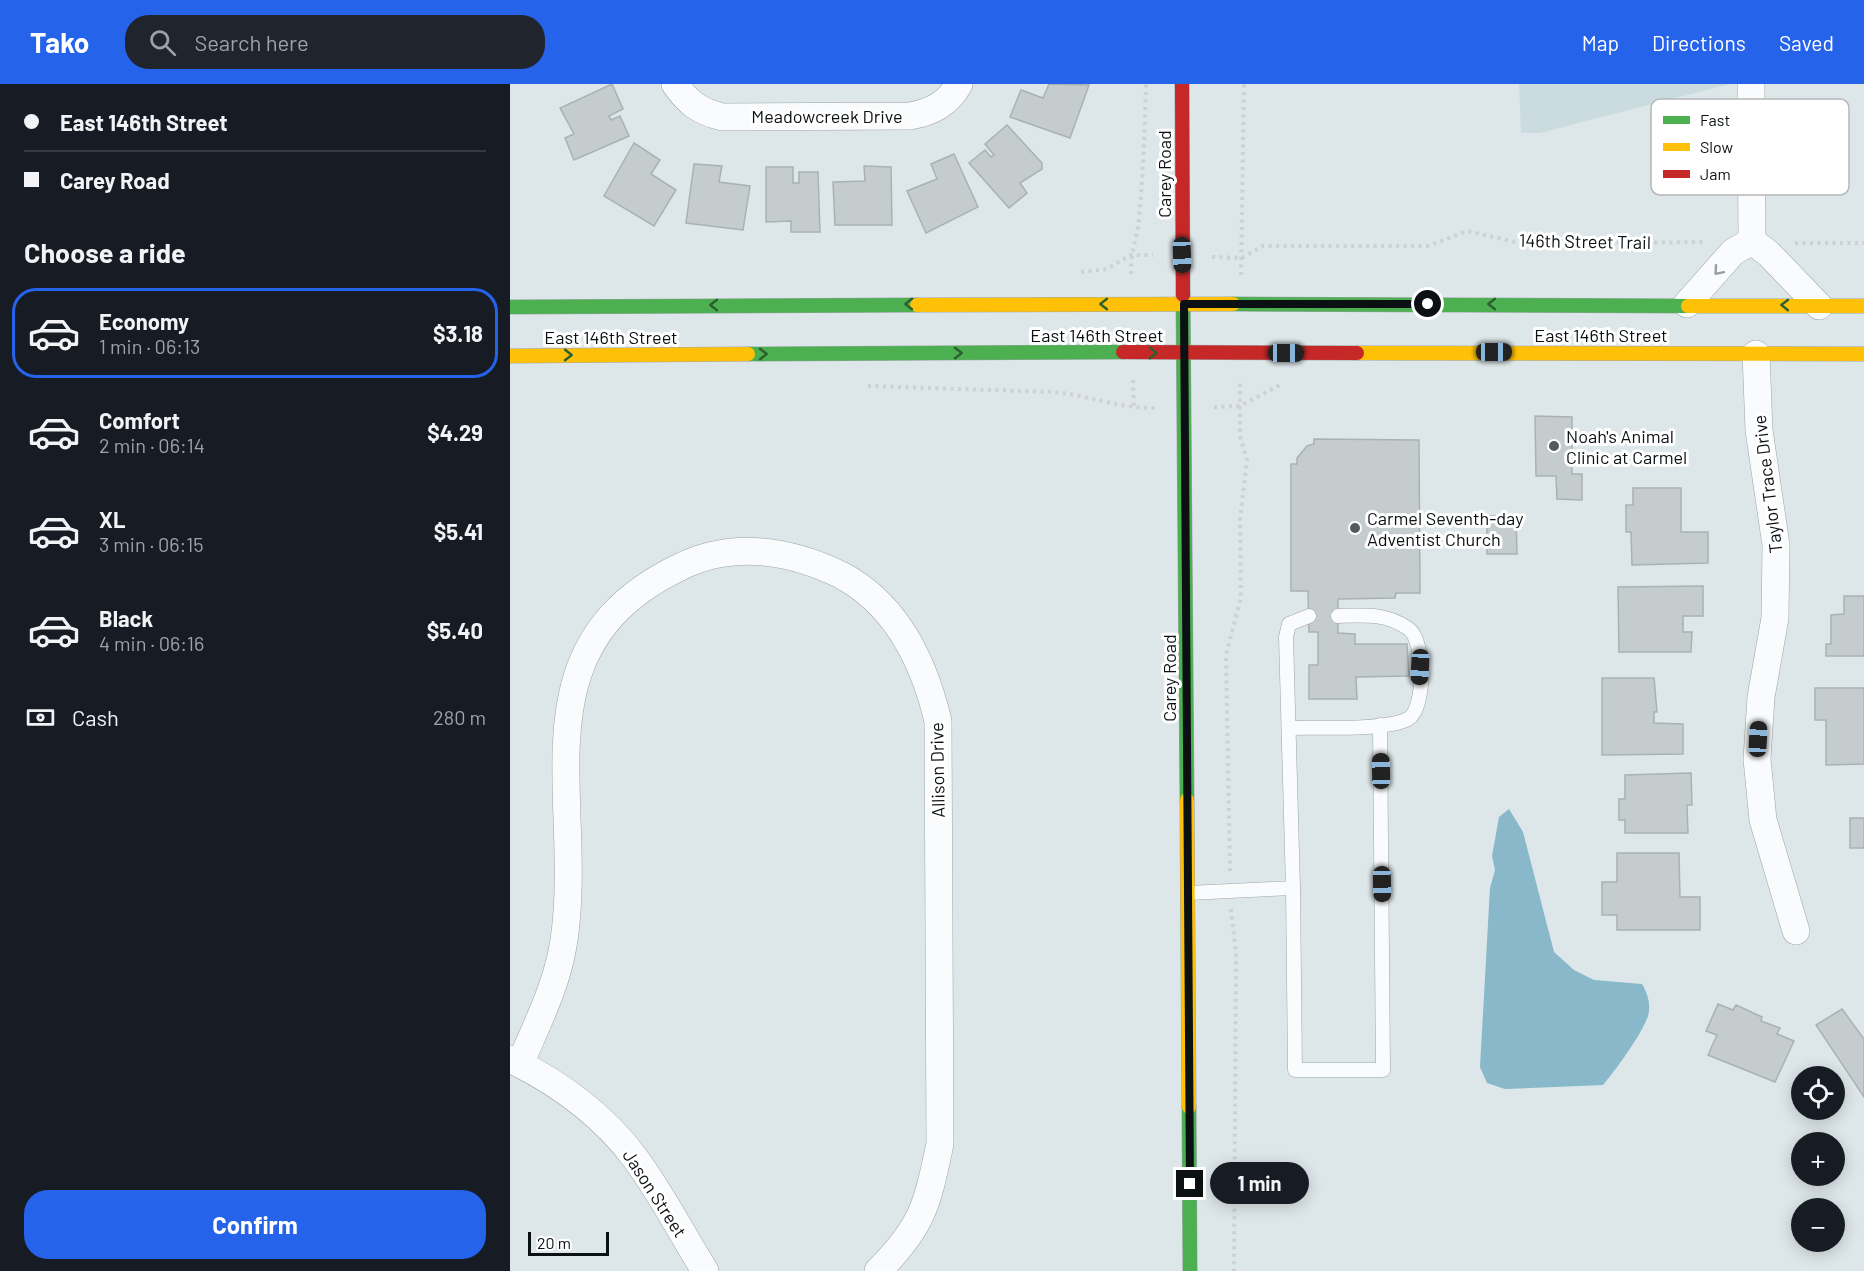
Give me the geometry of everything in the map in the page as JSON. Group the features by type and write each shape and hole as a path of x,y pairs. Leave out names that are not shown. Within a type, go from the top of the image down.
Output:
{"main road":[{"name":"Carey Road","path":"1182,84 1190,1271"},
{"name":"East 146th Street","path":"510,307 1184,304 1864,306"},
{"name":"East 146th Street","path":"510,356 1864,354"}],"street":[{"name":"Meadowcreek Drive","path":"681,92 702,111 722,117 910,116 927,113 942,105 959,84"},
{"path":"1751,84 1751,99"},
{"path":"1752,195 1752,241"},
{"path":"1686,304 1733,252 1752,241"},
{"path":"1752,241 1769,254 1820,306"},
{"name":"Taylor Trace Drive","path":"1756,354 1759,430 1776,545 1775,618 1761,697 1757,759 1762,820 1796,931"},
{"name":"Allison Drive","path":"515,1061 559,964 564,939 568,886 568,705 577,672 606,622 650,581 700,557 732,552 763,552 810,560 856,583 892,617 920,662 938,721 940,1144 927,1202 916,1225 899,1250 878,1271"},
{"name":"Jason Street","path":"515,1061 572,1095 606,1125 635,1157 705,1271"}],"lane":[{"path":"1289,728 1391,725 1410,718 1419,707 1418,641 1411,631 1379,615 1338,616"},
{"path":"1308,616 1289,624 1286,637 1295,1070 1383,1070 1380,725"},
{"path":"1188,893 1230,893 1293,888"}],"path":[{"path":"1130,255 1137,235 1142,188 1146,84"},
{"name":"146th Street Trail","path":"1244,84 1242,258 1262,246 1428,246 1467,231 1524,243 1718,242"},
{"path":"1790,243 1864,243"},
{"path":"1234,1271 1236,953 1230,893 1226,655 1241,597 1240,520 1247,460 1240,436 1240,406"}],"shaded area":[{"path":"1519,84 1730,84 1672,99 1651,99 1651,104 1540,133 1521,133"}],"water":[{"path":"1509,809 1523,832 1554,952 1574,970 1594,980 1642,984 1647,996 1649,1012 1645,1024 1628,1052 1603,1085 1505,1089 1487,1083 1480,1067 1490,888 1495,870 1492,856 1499,817"}],"building":[{"path":"612,84 623,109 609,116 611,120 620,116 629,136 574,160 565,138 574,134 560,108"},
{"path":"1049,84 1089,85 1070,138 1010,117 1021,90 1043,98"},
{"path":"1007,125 1042,163 1042,169 1020,183 1027,193 1009,208 969,163 985,150 991,157 994,155 985,144"},
{"path":"634,143 660,160 651,174 676,190 654,226 604,196"},
{"path":"954,154 978,207 926,233 907,191 937,179 931,164"},
{"path":"694,164 722,166 719,182 750,186 743,230 686,223"},
{"path":"864,166 891,167 892,225 835,225 833,182 865,181"},
{"path":"766,167 793,167 793,183 799,183 799,172 818,172 820,232 791,232 791,221 766,222"},
{"name":"Noah's Animal Clinic at Carmel","path":"1535,416 1572,417 1572,474 1582,474 1582,500 1557,499 1556,476 1536,476"},
{"name":"Carmel Seventh-day Adventist Church","path":"1314,439 1419,440 1420,593 1396,593 1395,598 1338,599 1338,633 1355,634 1355,644 1407,644 1409,676 1356,677 1357,699 1309,699 1309,665 1318,665 1318,632 1309,632 1308,591 1291,591 1291,464 1297,464 1297,458 1307,446 1314,444"},
{"path":"1633,488 1681,488 1681,532 1708,532 1708,563 1632,565 1631,532 1626,532 1626,505 1633,505"},
{"path":"1487,516 1516,516 1517,554 1487,554"},
{"path":"1703,586 1703,616 1683,616 1683,632 1692,632 1691,652 1619,652 1618,587"},
{"path":"1844,596 1864,596 1864,656 1826,656 1826,644 1831,644 1831,615 1844,614"},
{"path":"1602,678 1654,678 1657,712 1654,712 1654,723 1683,724 1683,754 1602,755"},
{"path":"1815,688 1864,688 1864,764 1826,765 1826,720 1815,720"},
{"path":"1691,773 1692,805 1687,805 1688,833 1625,833 1625,820 1619,820 1619,799 1625,799 1625,775"},
{"path":"1850,818 1864,818 1864,848 1850,848"},
{"path":"1617,853 1679,853 1680,897 1700,897 1700,930 1617,930 1617,915 1602,915 1602,882 1617,882"},
{"path":"1718,1004 1733,1010 1736,1005 1762,1017 1761,1021 1780,1028 1777,1034 1794,1041 1775,1082 1708,1055 1717,1035 1706,1031"},
{"path":"1842,1009 1864,1039 1864,1097 1845,1066 1816,1025"}],"traffic: fast":[{"path":"1183,295 1187,800"},
{"path":"1233,304 1688,306"},
{"path":"510,307 917,305"},
{"path":"748,354 1123,352"},
{"path":"1189,1107 1190,1271"}],"traffic: slow":[{"path":"917,305 1233,304"},
{"path":"1688,306 1864,306"},
{"path":"1357,353 1864,354"},
{"path":"510,356 748,354"},
{"path":"1187,800 1189,1107"}],"traffic: jam":[{"path":"1182,84 1183,295"},
{"path":"1123,352 1357,353"}],"place":[{"name":"Noah's Animal Clinic at Carmel","path":"1554,446"},
{"name":"Carmel Seventh-day Adventist Church","path":"1355,528"}],"route":[{"path":"1190,1184 1184,304 1428,304"}]}
